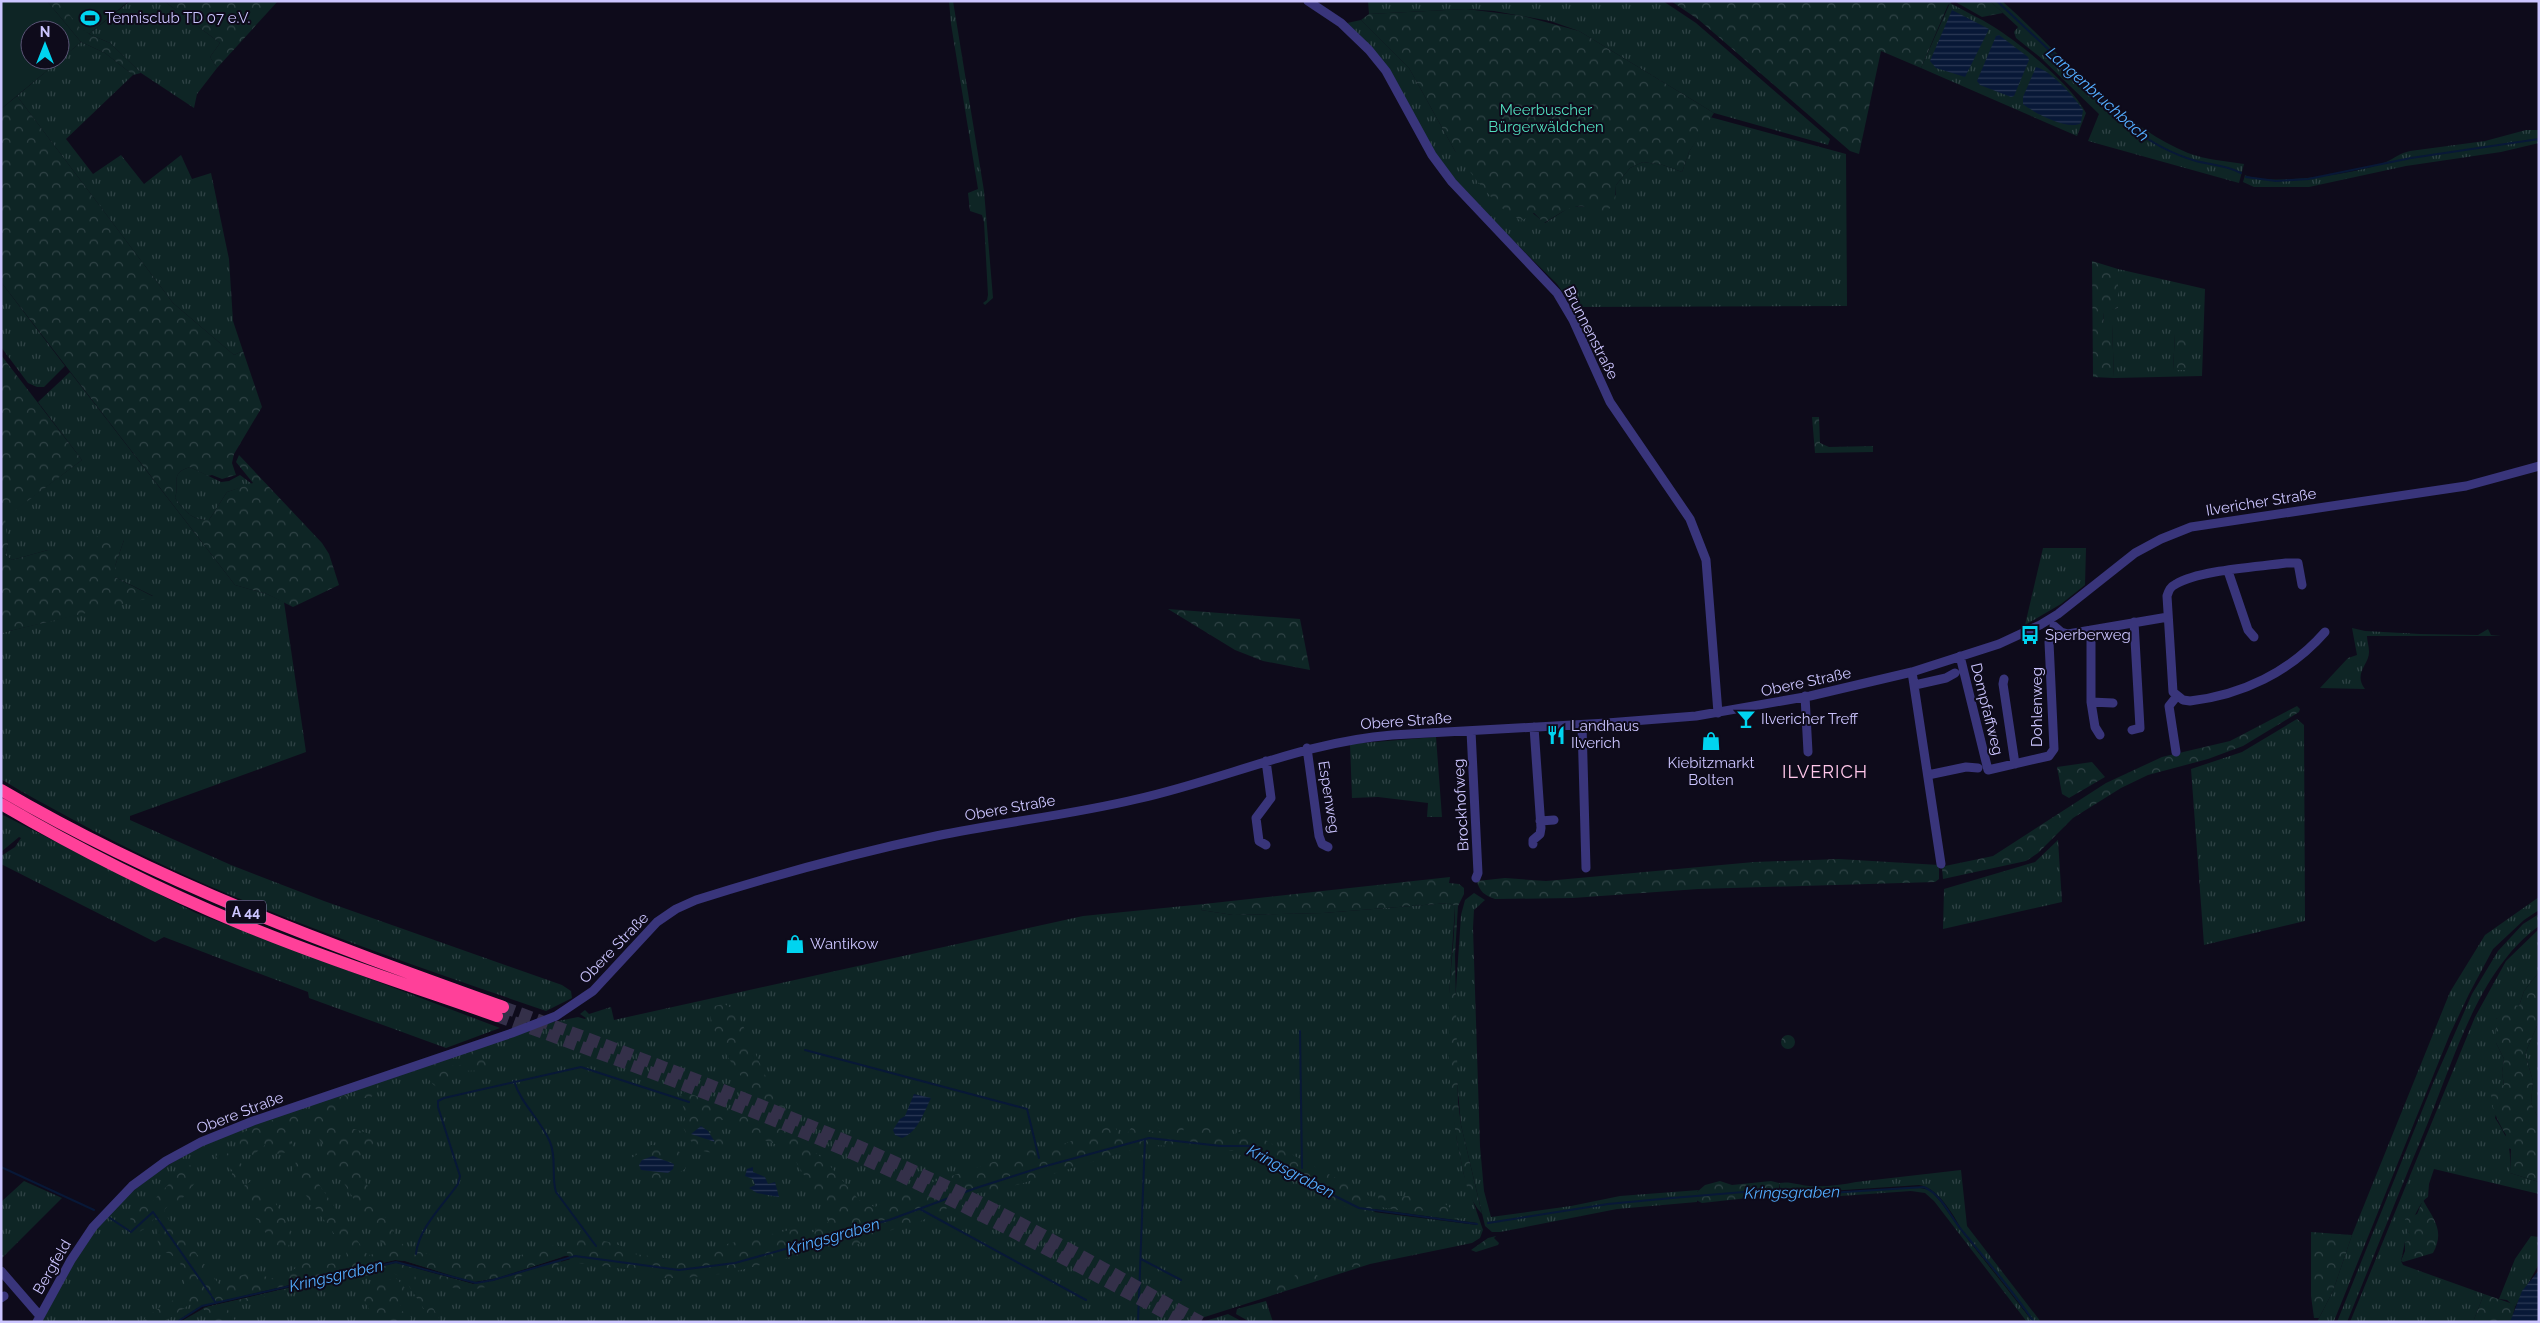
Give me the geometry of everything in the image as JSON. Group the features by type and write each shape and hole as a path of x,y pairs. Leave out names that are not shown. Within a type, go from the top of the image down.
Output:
{"highway":[{"name":"A 44","path":"1,790 96,843 205,895 500,1011 326,957 239,923 124,871 1,804"}],"street":[{"name":"Brunnenstraße","path":"1308,1 1341,23 1369,50 1386,71 1432,155 1452,182 1558,293 1573,320 1610,402 1690,519 1706,560 1718,713"},
{"name":"Ilvericher Straße","path":"2017,637 2050,620 2135,553 2161,539 2191,527 2466,486 2490,481 2539,466"},
{"path":"2302,585 2298,564 2286,563 2188,579 2170,588 2167,596 2172,685 2177,696 2190,701 2208,699 2252,686 2294,661 2325,632"},
{"path":"2228,571 2248,630 2254,637"},
{"path":"2050,620 2056,629 2068,634 2168,617"},
{"path":"2132,730 2140,728 2134,622"},
{"name":"Dohlenweg","path":"2004,679 2002,684 2015,764 2049,756 2054,749 2049,642 2056,629"},
{"path":"2091,630 2091,702 2095,728 2100,735"},
{"name":"Obere Straße","path":"93,1227 110,1207 149,1173 201,1142 252,1121 512,1033 568,1009 603,982 657,922 676,908 696,900 847,857 935,836 1144,798 1185,788 1307,748 1372,736 1582,725 1718,713 1912,672 2017,637"},
{"name":"Dompfaffweg","path":"1960,656 1988,770 2015,764"},
{"path":"1912,672 1941,864"},
{"path":"1915,685 1946,678 1955,673"},
{"path":"1805,696 1808,752"},
{"path":"2176,752 2169,706 2177,696"},
{"path":"2091,702 2113,702"},
{"path":"1582,725 1586,868"},
{"path":"1533,844 1533,840 1540,834 1534,727"},
{"name":"Brockhofweg","path":"1471,730 1478,873 1476,878"},
{"name":"Espenweg","path":"1307,748 1319,836 1322,844 1328,846"},
{"path":"1266,761 1271,798 1256,818 1259,840 1266,845"},
{"path":"1928,774 1966,767 1978,768"},
{"path":"1540,821 1554,820"},
{"name":"Bergfeld","path":"38,1319 71,1260 93,1227"},
{"path":"1,1271 38,1319"}],"green space":[{"path":"1,1 47,1 63,20 20,20 20,70 48,70 1,109"},
{"path":"47,1 59,1 89,34 110,43 141,73 133,75 105,53 81,42 70,29 70,20 63,20"},
{"name":"Tennisclub TD 07 e.V.","path":"59,1 129,1 89,34 80,28"},
{"path":"130,1 164,1 220,43 210,57 217,68 197,94 194,108 141,73 110,43 89,34"},
{"path":"164,1 278,1 217,68 210,57 220,43"},
{"path":"949,1 953,1 984,191 993,298 985,305 983,303 987,300 988,295 984,222 982,215 970,211 968,193 978,189 951,24"},
{"path":"1368,1 1663,1 1696,23 1830,139 1828,145 1714,113 1579,31 1550,21 1494,11 1466,9 1369,14"},
{"path":"1671,1 1953,1 1948,5 1921,68 1881,51 1859,154 1850,151 1699,20"},
{"path":"1954,1 1990,1 2003,13 1982,17"},
{"path":"1990,1 2002,1 2090,85 2137,124 2162,140 2188,153 2209,159 2244,164 2239,183 2088,141 2099,114 2041,58 2016,38 2014,32 2018,27"},
{"path":"1950,3 2005,34 2045,66 2070,90 2086,113 2077,136 1921,68"},
{"name":"Meerbuscher Bürgerwäldchen","path":"1466,9 1523,16 1579,31 1714,113 1689,152 1682,172 1663,165 1643,162 1630,168 1616,185 1615,203 1607,211 1596,213 1590,208 1577,206 1563,211 1544,223 1534,213 1521,221 1499,206 1477,181 1455,151 1409,68 1361,20 1369,14"},
{"path":"1361,20 1409,68 1455,151 1545,223 1570,207 1589,206 1616,195 1616,185 1630,168 1643,162 1663,165 1682,172 1689,152 1710,117 1846,154 1847,306 1573,307 1557,284 1456,184 1432,149 1389,68 1347,23"},
{"path":"70,29 81,42 70,51"},
{"path":"81,42 105,53 133,75 66,139 93,174 121,155 144,184 181,155 192,179 211,173 229,259 233,321 243,351 234,355 173,303 17,96 48,70 70,70 70,51"},
{"path":"17,96 173,303 234,355 243,351 262,407 234,454 232,463 236,475 222,479 212,475 208,476 190,467 184,469 177,475 175,498 189,514 198,519 209,520 227,492 253,483 236,462 239,455 322,543 329,554 339,585 293,607 267,594 235,585 1,282 1,109"},
{"path":"2526,130 2539,130 2539,143 2501,152 2406,166 2309,187 2254,187 2243,182 2245,175 2273,180 2337,174 2374,166 2410,151 2485,141"},
{"path":"2092,261 2118,269 2118,308 2103,313 2104,324 2112,324 2114,378 2093,377"},
{"path":"2118,269 2205,289 2202,376 2114,378 2112,324 2104,324 2103,312 2118,308","holes":["2175,334 2188,370 2173,370"]},
{"path":"1,282 65,366 44,387 37,387 28,383 1,347"},
{"path":"2175,334 2182,335 2186,339 2188,370 2173,370"},
{"path":"1,355 82,460 5,518 8,545 5,555 12,560 48,550 68,552 81,566 93,536 124,540 115,566 115,577 154,597 1,633"},
{"path":"70,372 235,585 267,594 284,602 306,752 130,816 130,820 231,865 324,901 562,985 571,991 572,998 546,1011 304,925 244,901 127,848 1,779 1,633 153,596 115,577 115,566 124,540 81,566 48,550 12,560 5,555 8,545 4,518 82,460 38,402"},
{"path":"1812,417 1819,417 1820,443 1829,447 1873,446 1873,452 1815,453"},
{"path":"190,467 221,482 229,481 240,475 252,484 227,492 209,520 198,519 185,511 175,498 177,475"},
{"path":"2043,548 2086,548 2085,585 2061,604 2025,625"},
{"path":"1168,609 1300,619 1310,670 1263,661 1235,650"},
{"path":"2352,628 2365,631 2478,635 2488,629 2491,635 2501,636 2367,636 2368,657 2361,674 2365,689 2320,688 2348,658 2357,655"},
{"path":"2297,706 2300,709 2299,712 2243,746 2208,759 2148,775 2121,788 2073,818 2038,853 2026,861 1943,879 1942,868 1945,866 1993,856 2106,783 2162,757 2230,741"},
{"path":"2297,719 2304,725 2305,921 2204,945 2191,769 2242,752"},
{"path":"1436,737 1442,817 1427,817 1428,803 1378,797 1352,798 1350,744"},
{"path":"2092,762 2105,777 2069,798 2062,794 2057,767"},
{"path":"1,814 196,913 500,1028 446,1048 309,998 308,992 164,937 155,942 1,864 1,856 15,847 21,838 19,837 1,852"},
{"path":"2058,840 2062,902 1943,929 1944,889 2035,862"},
{"path":"1839,859 1939,865 1939,879 1935,882 1698,889 1573,898 1495,899 1483,893 1477,881 1505,878 1546,881 1754,862"},
{"path":"1450,877 1449,883 1459,884 1464,888 1464,894 1458,906 1455,955 1458,1102 1461,1125 1482,1214 1470,1196 1466,1182 1457,1141 1451,1099 1448,1015 1455,906 1449,903 1323,913 1233,915 1201,910 1204,904"},
{"path":"1474,893 1485,900 1474,910 1473,928 1480,1146 1484,1191 1491,1217 1571,1206 1620,1196 1699,1190 1697,1192 1697,1202 1617,1209 1500,1232 1492,1232 1485,1226 1461,1125 1457,1080 1455,1004 1461,915 1465,900"},
{"path":"2539,897 2539,910 2524,920 2493,949 2469,994 2450,1034 2334,1321 2317,1322 2333,1291 2352,1235 2450,992 2485,935"},
{"path":"1449,903 1455,906 1449,996 1452,1101 1464,1175 1483,1230 1480,1238 1472,1243 1370,1264 1189,1322 180,1322 206,1307 396,1263 473,1284 493,1281 578,1257 685,1271 726,1267 902,1217 979,1189 1149,1140 1220,1147 1250,1147 1358,1210 1477,1225 1477,1223 1359,1207 1253,1145 1216,1144 1150,1137 985,1183 883,1221 810,1239 749,1260 696,1268 675,1268 576,1255 565,1256 497,1278 473,1282 405,1261 395,1260 204,1304 176,1322 41,1322 74,1262 103,1220 138,1187 188,1154 214,1140 270,1118 460,1054 539,1025 578,1017 585,1019 580,1014 585,1010 589,1014 611,1007 614,1020 1083,916 1204,904 1201,910 1233,915 1323,913"},
{"path":"2539,914 2539,926 2518,944 2484,990 2458,1044 2347,1322 2337,1322 2434,1081 2472,994 2498,951 2523,924"},
{"path":"2539,929 2539,972 2524,991 2519,1006 2496,1019 2496,1043 2504,1059 2502,1073 2504,1085 2495,1118 2508,1144 2510,1173 2539,1182 2539,1194 2434,1169 2429,1184 2428,1197 2419,1207 2407,1230 2412,1240 2405,1242 2401,1261 2403,1265 2484,1294 2473,1322 2350,1322 2475,1017 2506,961"},
{"path":"2539,972 2539,1021 2525,1054 2533,1081 2531,1103 2539,1120 2539,1182 2510,1173 2511,1149 2499,1146 2506,1135 2494,1112 2491,1086 2504,1085 2502,1073 2504,1059 2496,1043 2496,1019 2514,1005 2519,1006 2524,991"},
{"path":"724,1004 736,1010 765,1075 806,1139 807,1147 825,1160 859,1200 875,1207 904,1192 1034,1148 1064,1144 1108,1127 1114,1127 1118,1131 1119,1138 1125,1137 1131,1128 1147,1128 1148,1132 1163,1131 1155,1126 1169,1122 1184,1126 1183,1133 1193,1136 1201,1128 1209,1128 1212,1132 1210,1136 1235,1136 1237,1132 1250,1132 1373,1198 1376,1206 1373,1217 1330,1201 1249,1152 1154,1145 1134,1149 997,1191 978,1193 919,1222 899,1227 851,1247 839,1246 834,1238 818,1239 820,1246 811,1252 729,1273 665,1278 639,1271 571,1262 566,1250 572,1241 577,1238 600,1240 616,1244 627,1249 626,1253 680,1260 702,1258 705,1253 718,1246 799,1228 804,1233 814,1232 818,1226 829,1222 829,1217 792,1155 792,1150 755,1137 725,1119 701,1127 692,1134 714,1142 708,1131 716,1131 727,1141 728,1149 720,1152 706,1152 695,1146 683,1127 685,1119 681,1094 686,1092 784,1130 738,1072 719,1040 712,1024 709,1007"},
{"path":"2539,1021 2539,1120 2531,1103 2533,1081 2525,1054"},
{"path":"1788,1035 1793,1037 1795,1042 1793,1047 1788,1049 1783,1047 1781,1042 1783,1037"},
{"path":"476,1047 480,1057 495,1067 457,1073 450,1076 437,1087 430,1081 428,1076 429,1066 444,1060 449,1066 470,1064 462,1052"},
{"path":"374,1082 379,1086 379,1090 370,1098 363,1098 355,1089"},
{"path":"346,1095 354,1100 356,1104 333,1114 338,1124 370,1134 376,1142 357,1159 358,1169 399,1241 408,1249 474,1264 506,1260 512,1264 519,1262 521,1255 555,1245 562,1247 562,1257 497,1278 473,1282 405,1261 395,1260 201,1306 193,1302 164,1322 141,1322 164,1304 193,1293 185,1286 180,1262 169,1253 159,1252 155,1217 148,1227 137,1233 131,1229 130,1211 152,1202 182,1170 190,1165 199,1178 181,1200 170,1204 164,1210 171,1224 188,1242 221,1287 239,1276 249,1273 275,1278 313,1260 315,1266 347,1261 346,1250 291,1175 296,1162 304,1164 314,1177 368,1256 378,1252 383,1245 340,1176 312,1121 312,1111 314,1108 322,1103"},
{"path":"302,1108 302,1123 283,1134 292,1144 292,1151 278,1154 265,1145 253,1155 240,1148 239,1134"},
{"path":"651,1145 670,1148 680,1152 685,1162 685,1169 663,1179 656,1180 642,1177 629,1166 630,1159"},
{"path":"219,1150 229,1154 248,1169 243,1176 232,1178 232,1170 216,1157"},
{"path":"1961,1170 1967,1226 2041,1322 2034,1322 1963,1232 1945,1204 1933,1191 1926,1187 1919,1185 1829,1191 1780,1188 1779,1183 1828,1186"},
{"path":"24,1181 62,1198 1,1259 1,1202"},
{"path":"251,1181 271,1196 293,1234 288,1247 284,1251 264,1231 253,1213 244,1186"},
{"path":"1720,1181 1732,1185 1771,1181 1779,1183 1779,1194 1702,1203 1696,1200 1697,1192 1705,1185"},
{"path":"1383,1186 1393,1196 1417,1197 1426,1207 1419,1214 1381,1207 1377,1193 1379,1187"},
{"path":"1915,1187 1930,1190 1940,1201 2033,1322 2027,1322 1934,1201 1925,1193 1911,1191 1827,1197 1779,1194 1780,1190 1818,1194"},
{"path":"2423,1200 2437,1226 2438,1238 2436,1245 2433,1253 2403,1262 2401,1261 2405,1251 2405,1242 2411,1240 2405,1219 2417,1214"},
{"path":"1436,1202 1445,1204 1452,1210 1467,1217 1459,1219 1439,1213 1432,1209"},
{"path":"2311,1232 2352,1235 2333,1291 2319,1318 2314,1318 2311,1296"},
{"path":"1496,1236 1494,1238 1499,1243 1498,1245 1476,1252 1471,1250 1488,1238"},
{"path":"2531,1236 2539,1237 2539,1264 2515,1307 2507,1300 2499,1299 2515,1259"},
{"path":"1368,1258 1373,1262 1355,1268 1349,1266 1350,1263"},
{"path":"562,1260 560,1264 547,1270 474,1289 450,1287 416,1272 413,1273 441,1322 431,1320 405,1280 392,1272 379,1272 365,1276 315,1282 226,1307 236,1322 211,1322 203,1308 396,1263 473,1284 493,1281"},
{"path":"1299,1272 1305,1274 1308,1278 1314,1274 1319,1278 1278,1293 1272,1289 1275,1285 1291,1282 1293,1277"},
{"path":"396,1278 405,1288 399,1298 402,1311 411,1317 410,1322 377,1322 361,1296 384,1281"},
{"path":"2484,1294 2513,1304 2515,1307 2511,1322 2473,1322"},
{"path":"1266,1301 1273,1322 1250,1322 1236,1314 1237,1309"},
{"path":"1228,1314 1243,1322 1202,1322"}],"water":[{"path":"1952,10 1989,29 1965,77 1936,68 1930,61"},
{"path":"1999,35 2028,57 2029,60 2014,96 2011,97 1980,85 1977,81 1996,36"},
{"path":"2036,67 2056,79 2074,98 2083,110 2081,123 2068,125 2060,123 2035,112 2023,104 2023,97"},
{"path":"914,1094 931,1098 916,1126 908,1135 902,1138 895,1135 893,1130 900,1119 905,1116"},
{"path":"701,1126 708,1131 715,1142 691,1134"},
{"path":"653,1156 674,1164 673,1169 668,1173 641,1170 639,1165 642,1160"},
{"path":"753,1167 753,1172 765,1177 768,1184 775,1182 779,1197 757,1193 749,1188 755,1185 753,1179 745,1176 747,1169"},
{"path":"2539,1270 2539,1322 2510,1322 2522,1291"}],"waterway":[{"name":"Langenbruchbach","path":"1997,1 2138,132 2154,143 2178,155 2230,168 2241,173"},
{"name":"Langenbruchbach","path":"2246,177 2276,181 2308,179 2411,158 2539,139"},
{"path":"1300,1031 1302,1168"},
{"path":"805,1050 1027,1109 1039,1158"},
{"path":"416,1254 421,1235 426,1226 458,1184 460,1176 438,1107 438,1101 444,1098 581,1067 689,1102"},
{"path":"514,1081 521,1097 542,1126 550,1142 553,1154 556,1192 596,1246"},
{"name":"Kringsgraben","path":"177,1322 202,1306 396,1262 476,1283 493,1280 575,1256 679,1270 735,1263 889,1220 976,1188 1042,1167 1149,1138 1221,1146 1250,1146 1321,1189 1359,1208 1477,1224"},
{"path":"1138,1322 1145,1139"},
{"path":"1,1167 94,1210"},
{"name":"Kringsgraben","path":"1488,1223 1608,1204 1672,1198 1781,1189 1828,1193 1924,1187 1942,1202 1959,1227 2034,1322"},
{"path":"920,1209 1086,1300"},
{"path":"110,1218 131,1232 153,1212 211,1295"},
{"path":"1141,1259 1181,1280"},
{"name":"Kringsgraben","path":"212,1297 216,1303"}],"tunnel":[{"path":"503,1007 776,1111 883,1157 1003,1214 1201,1322"},
{"path":"497,1016 714,1096 842,1149 971,1210 1182,1322"}],"place":[{"name":"Tennisclub TD 07 e.V.","path":"90,18"},
{"name":"Sperberweg","path":"2030,635"},
{"name":"Ilvericher Treff","path":"1746,719"},
{"name":"Landhaus Ilverich","path":"1556,735"},
{"name":"Kiebitzmarkt Bolten","path":"1711,741"},
{"name":"Wantikow","path":"795,944"}],"district":[{"name":"ILVERICH","path":"1825,772"}]}
